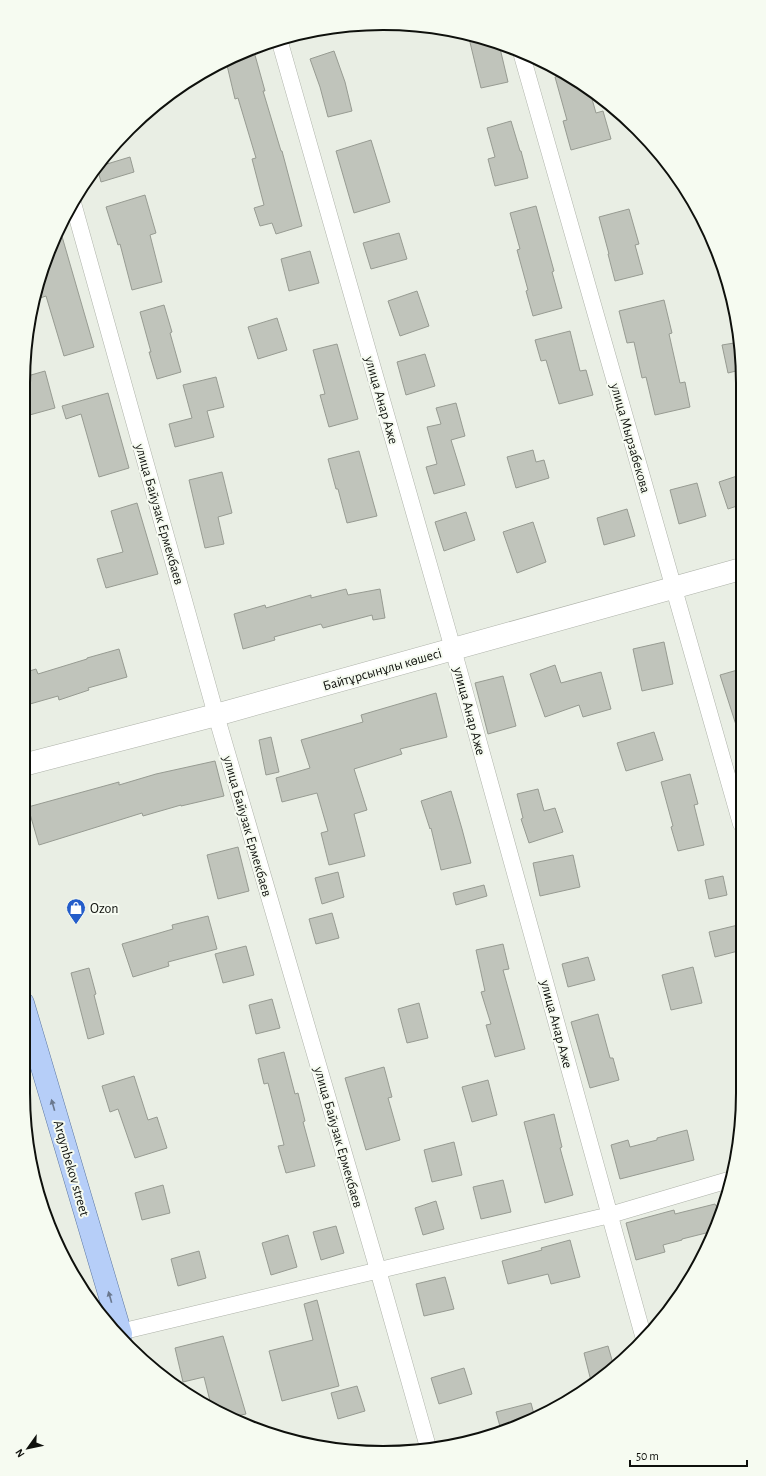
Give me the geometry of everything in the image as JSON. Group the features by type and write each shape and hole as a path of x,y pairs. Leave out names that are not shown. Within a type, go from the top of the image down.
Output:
{"main road":[{"name":"Байтұрсынұлы көшесі","path":"30,763 216,716 736,570"},
{"name":"Arqynbekov street","path":"30,1027 119,1328"}],"street":[{"name":"улица Анар Аже","path":"281,46 453,649 642,1333"},
{"name":"улица Мырзабекова","path":"524,60 736,806"},
{"name":"улица Байузак Ермекбаев","path":"75,210 216,716 378,1270 427,1443"},
{"path":"124,1332 610,1215 725,1181"}],"building":[{"path":"470,41 501,51 508,82 481,88"},
{"path":"334,51 345,82 352,111 328,117 320,87 310,59"},
{"path":"255,55 265,91 263,91 282,151 302,226 276,234 272,223 260,226 254,208 264,205 252,159 256,158 238,98 235,99 227,66"},
{"path":"555,77 560,77 592,98 596,113 603,111 611,139 571,150 563,121 567,120"},
{"path":"511,121 528,178 495,186 488,159 495,157 487,128"},
{"path":"371,140 390,202 354,213 336,151"},
{"path":"130,157 134,172 101,182 99,174 106,164"},
{"path":"145,195 156,233 150,235 162,282 132,290 120,244 118,245 106,207"},
{"path":"536,206 554,271 552,272 562,308 533,316 526,291 528,290 517,250 520,249 510,213"},
{"path":"629,209 639,244 635,245 643,274 615,281 599,217"},
{"path":"399,233 407,259 371,269 363,243"},
{"path":"62,236 94,347 64,356 46,296 41,298 49,270"},
{"path":"310,251 319,283 289,291 281,259"},
{"path":"417,291 429,326 400,336 388,301"},
{"path":"664,300 672,333 669,334 680,383 685,382 690,407 655,415 646,377 642,378 634,342 627,343 619,311"},
{"path":"164,305 181,372 157,379 140,312"},
{"path":"277,318 287,350 258,359 248,327"},
{"path":"570,331 580,371 586,370 593,395 559,404 546,360 541,361 535,340"},
{"path":"734,343 735,371 728,373 722,345"},
{"path":"337,344 358,419 329,427 320,395 325,394 313,350"},
{"path":"425,354 435,386 406,395 397,362"},
{"path":"45,371 55,408 30,415 30,375"},
{"path":"216,377 224,407 207,411 214,437 175,447 169,424 192,418 183,385"},
{"path":"108,393 129,468 99,477 81,414 66,419 62,406"},
{"path":"456,403 465,436 451,440 465,485 434,494 426,467 437,464 427,427 441,424 436,408"},
{"path":"533,450 536,462 544,460 549,478 516,488 507,457"},
{"path":"359,451 377,516 347,523 328,459"},
{"path":"222,472 232,513 218,517 224,544 205,548 189,480"},
{"path":"736,476 736,506 728,509 719,482"},
{"path":"697,483 706,516 679,524 670,490"},
{"path":"137,503 158,574 106,588 97,559 123,552 111,511"},
{"path":"627,509 635,536 604,545 597,518"},
{"path":"466,512 475,540 444,551 435,522"},
{"path":"533,522 546,562 517,573 503,532"},
{"path":"346,589 348,595 380,589 385,618 373,620 372,615 323,628 321,624 274,637 275,640 243,649 234,614 265,605 266,608 311,595 311,598"},
{"path":"664,642 673,684 642,691 633,649"},
{"path":"119,649 127,677 88,688 89,690 59,700 58,696 30,704 30,671 36,669 38,674"},
{"path":"555,665 561,683 601,672 611,709 583,717 579,705 545,717 530,674"},
{"path":"736,670 736,725 720,675"},
{"path":"503,676 516,726 488,734 475,683"},
{"path":"436,693 447,737 400,749 402,754 354,769 367,810 354,814 365,856 329,865 321,833 328,831 317,793 282,802 276,778 310,768 301,740 363,722 361,715"},
{"path":"654,732 663,760 626,771 617,743"},
{"path":"271,737 279,772 266,775 259,740"},
{"path":"215,761 224,796 181,805 143,816 142,813 39,845 30,814 30,806 119,782 119,785 156,774"},
{"path":"690,774 698,804 694,805 704,845 678,851 661,782"},
{"path":"538,789 544,811 555,808 563,832 529,843 521,819 523,818 517,794"},
{"path":"451,791 471,863 441,870 431,828 430,829 421,801"},
{"path":"238,847 249,891 218,899 207,855"},
{"path":"573,855 580,887 540,896 533,863"},
{"path":"338,872 344,897 322,904 315,878"},
{"path":"723,876 727,895 709,899 705,880"},
{"path":"484,885 487,896 456,905 453,893"},
{"path":"332,913 339,938 316,944 309,919"},
{"path":"208,916 217,949 168,962 169,966 133,977 122,944 173,929 172,925"},
{"path":"736,925 736,952 715,957 709,932"},
{"path":"503,944 509,969 503,970 525,1049 495,1057 486,1025 491,1024 481,992 485,991 476,950"},
{"path":"246,946 254,975 223,983 215,954"},
{"path":"588,957 595,980 568,987 562,964"},
{"path":"693,967 702,1003 671,1010 662,975"},
{"path":"89,968 104,1034 88,1039 71,973"},
{"path":"272,999 280,1028 256,1034 249,1005"},
{"path":"419,1003 428,1038 407,1043 398,1009"},
{"path":"598,1014 610,1058 613,1058 619,1080 590,1088 571,1022"},
{"path":"284,1052 295,1094 298,1093 305,1121 303,1122 315,1166 286,1173 278,1146 284,1145 268,1083 264,1084 258,1059"},
{"path":"384,1067 392,1097 388,1098 400,1140 366,1150 345,1078"},
{"path":"134,1076 148,1120 157,1117 167,1148 135,1158 118,1109 110,1112 102,1086"},
{"path":"488,1080 497,1115 472,1122 462,1087"},
{"path":"554,1114 562,1147 560,1148 573,1195 545,1203 524,1122"},
{"path":"687,1130 694,1160 620,1179 611,1145 628,1140 630,1147"},
{"path":"454,1142 462,1175 432,1182 424,1150"},
{"path":"503,1180 511,1212 481,1219 473,1187"},
{"path":"163,1185 170,1213 142,1220 135,1193"},
{"path":"436,1201 444,1229 423,1235 415,1208"},
{"path":"715,1204 717,1206 707,1233 663,1245 665,1252 636,1260 626,1223 674,1210 675,1214"},
{"path":"336,1226 344,1253 321,1260 313,1232"},
{"path":"288,1235 297,1267 271,1275 262,1243"},
{"path":"570,1240 580,1277 551,1284 548,1274 508,1284 502,1261 542,1250 541,1248"},
{"path":"199,1251 206,1278 178,1286 171,1259"},
{"path":"445,1277 454,1309 424,1316 416,1284"},
{"path":"317,1300 339,1386 282,1401 269,1351 313,1340 304,1304"},
{"path":"223,1336 246,1414 239,1415 210,1401 204,1377 183,1382 175,1348"},
{"path":"608,1346 612,1361 590,1379 584,1353"},
{"path":"464,1368 472,1394 439,1404 431,1378"},
{"path":"357,1386 365,1411 338,1419 331,1393"},
{"path":"531,1403 533,1412 500,1426 496,1412"}],"place":[{"name":"Ozon","path":"76,925"}]}
